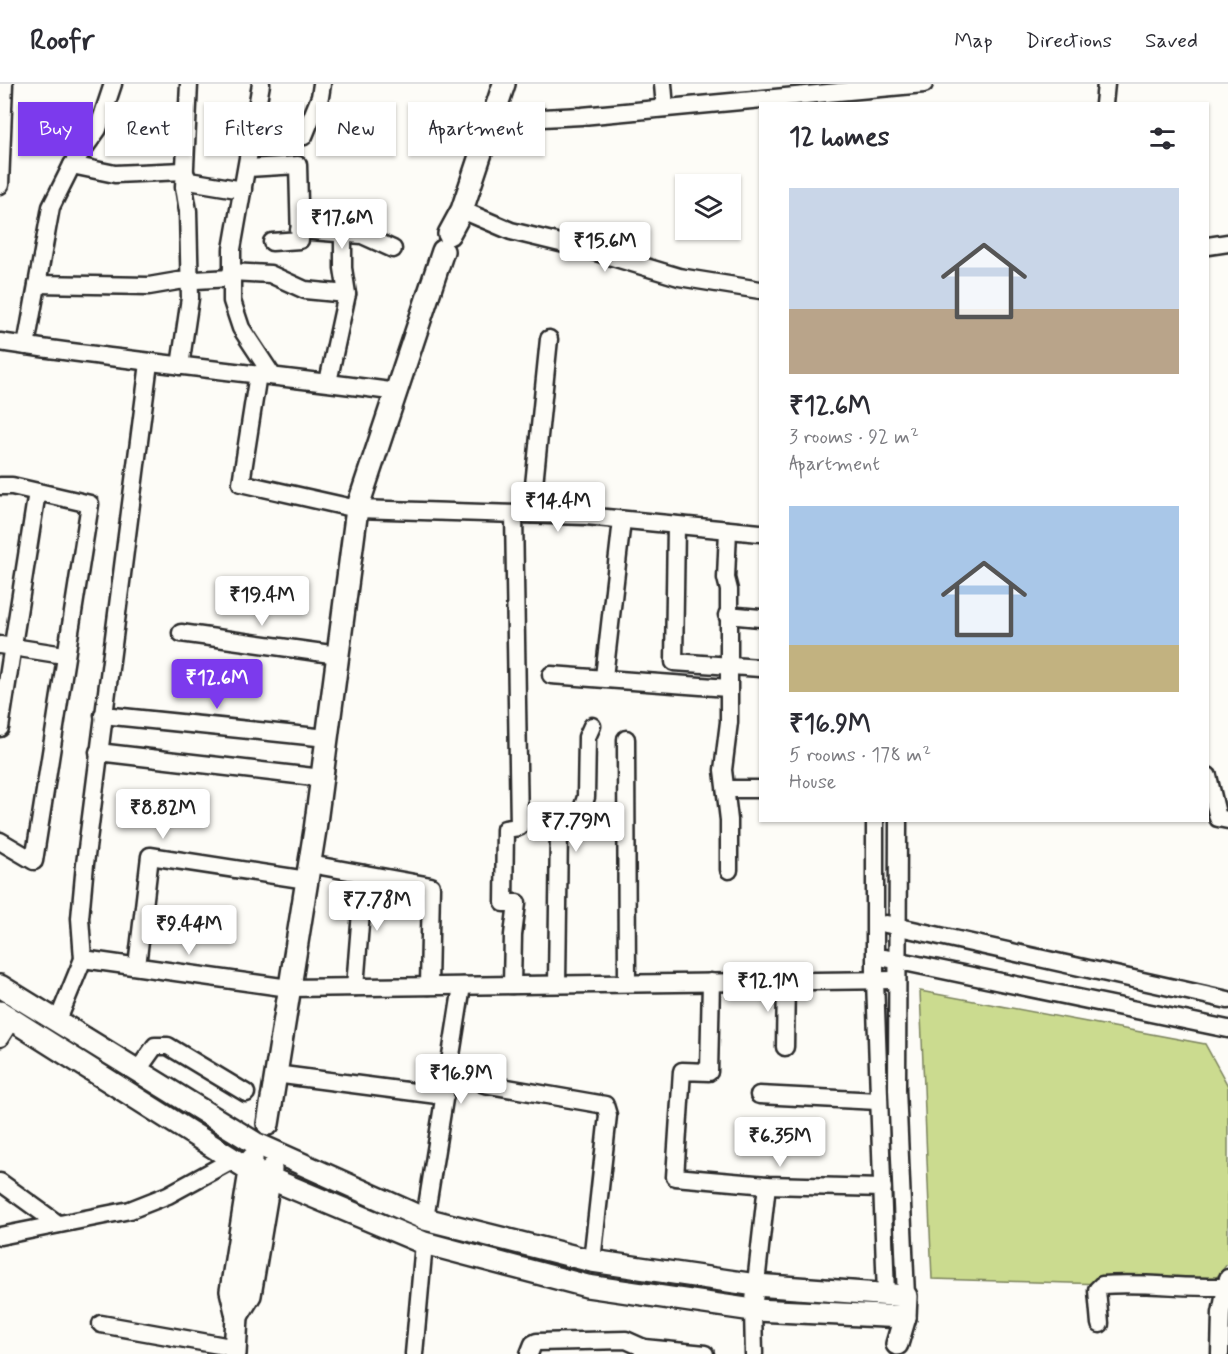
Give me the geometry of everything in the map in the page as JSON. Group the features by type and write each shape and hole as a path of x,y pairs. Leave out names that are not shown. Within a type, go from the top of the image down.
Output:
{"main road":[{"path":"499,102 504,84"},
{"path":"268,1124 309,872 357,509 446,243 462,210 481,156"},
{"path":"0,986 265,1148 425,1219 592,1261 895,1306"},
{"path":"6,1016 241,1165 269,1180 424,1243 587,1286 753,1310 895,1306"},
{"path":"241,1165 265,1148"},
{"path":"237,1316 250,1295 269,1180 265,1148"},
{"path":"235,1351 237,1316 231,1291 241,1165"},
{"path":"895,1306 898,1349"}],"street":[{"path":"0,185 4,84"},
{"path":"26,346 51,207 72,165 98,129 113,84"},
{"path":"180,366 190,298 184,171 189,84"},
{"path":"261,84 232,249 232,301 241,328 265,374 241,483 357,509 523,514 622,520 759,533"},
{"path":"304,136 320,97 322,84"},
{"path":"663,84 665,108"},
{"path":"545,117 924,84"},
{"path":"1104,102 1106,84"},
{"path":"72,165 115,174 184,171"},
{"path":"248,168 298,165 300,240 272,242"},
{"path":"184,171 189,181 243,190"},
{"path":"462,210 511,231 589,250 679,277 759,290"},
{"path":"299,230 362,235 393,249"},
{"path":"328,382 347,294 343,268 343,232"},
{"path":"1209,246 1228,243"},
{"path":"38,284 149,286 231,275 270,274 305,290 347,294"},
{"path":"512,985 513,935 517,903 504,903 505,829 519,827 523,514 549,339"},
{"path":"0,342 149,363 265,374 398,392"},
{"path":"58,1020 83,958 80,918 98,752 149,363"},
{"path":"0,486 90,504 64,655 34,861 0,841"},
{"path":"0,728 6,646 37,492"},
{"path":"604,677 622,520"},
{"path":"676,525 674,662 759,668"},
{"path":"728,530 729,722 723,770 727,789 729,870"},
{"path":"728,615 759,618"},
{"path":"181,633 338,655"},
{"path":"6,646 64,655"},
{"path":"551,675 604,677 728,688"},
{"path":"103,715 327,738"},
{"path":"557,984 559,829 578,820 586,797 587,737 592,726"},
{"path":"626,739 627,983"},
{"path":"98,752 322,778"},
{"path":"1209,780 1218,818 1228,820"},
{"path":"727,789 759,789"},
{"path":"875,822 878,1101 883,1188 895,1306"},
{"path":"895,1306 898,822"},
{"path":"137,966 150,856 309,872 364,874 431,886 429,986"},
{"path":"355,987 364,874"},
{"path":"876,923 1228,1000"},
{"path":"875,956 1228,1029"},
{"path":"83,958 290,988 896,980"},
{"path":"785,1047 786,981"},
{"path":"711,982 709,1072 682,1071 675,1177 767,1185 883,1188"},
{"path":"425,1219 462,986"},
{"path":"0,1038 6,1016"},
{"path":"138,1070 155,1046 168,1046 246,1093"},
{"path":"275,1074 445,1096"},
{"path":"484,1084 605,1105 608,1115 592,1261"},
{"path":"759,1095 878,1101"},
{"path":"265,1148 268,1124"},
{"path":"0,1236 130,1210 241,1165"},
{"path":"0,1182 58,1224"},
{"path":"754,1354 753,1310 767,1185"},
{"path":"414,1354 424,1243"},
{"path":"1100,1324 1097,1290 1102,1285 1155,1283 1178,1287 1226,1282 1220,1354"},
{"path":"101,1324 235,1351"},
{"path":"529,1354 533,1344 537,1342 626,1340 644,1351 705,1354"}],"green space":[{"path":"920,991 1205,1044 1228,1086 1228,1263 1209,1287 932,1279"}]}
